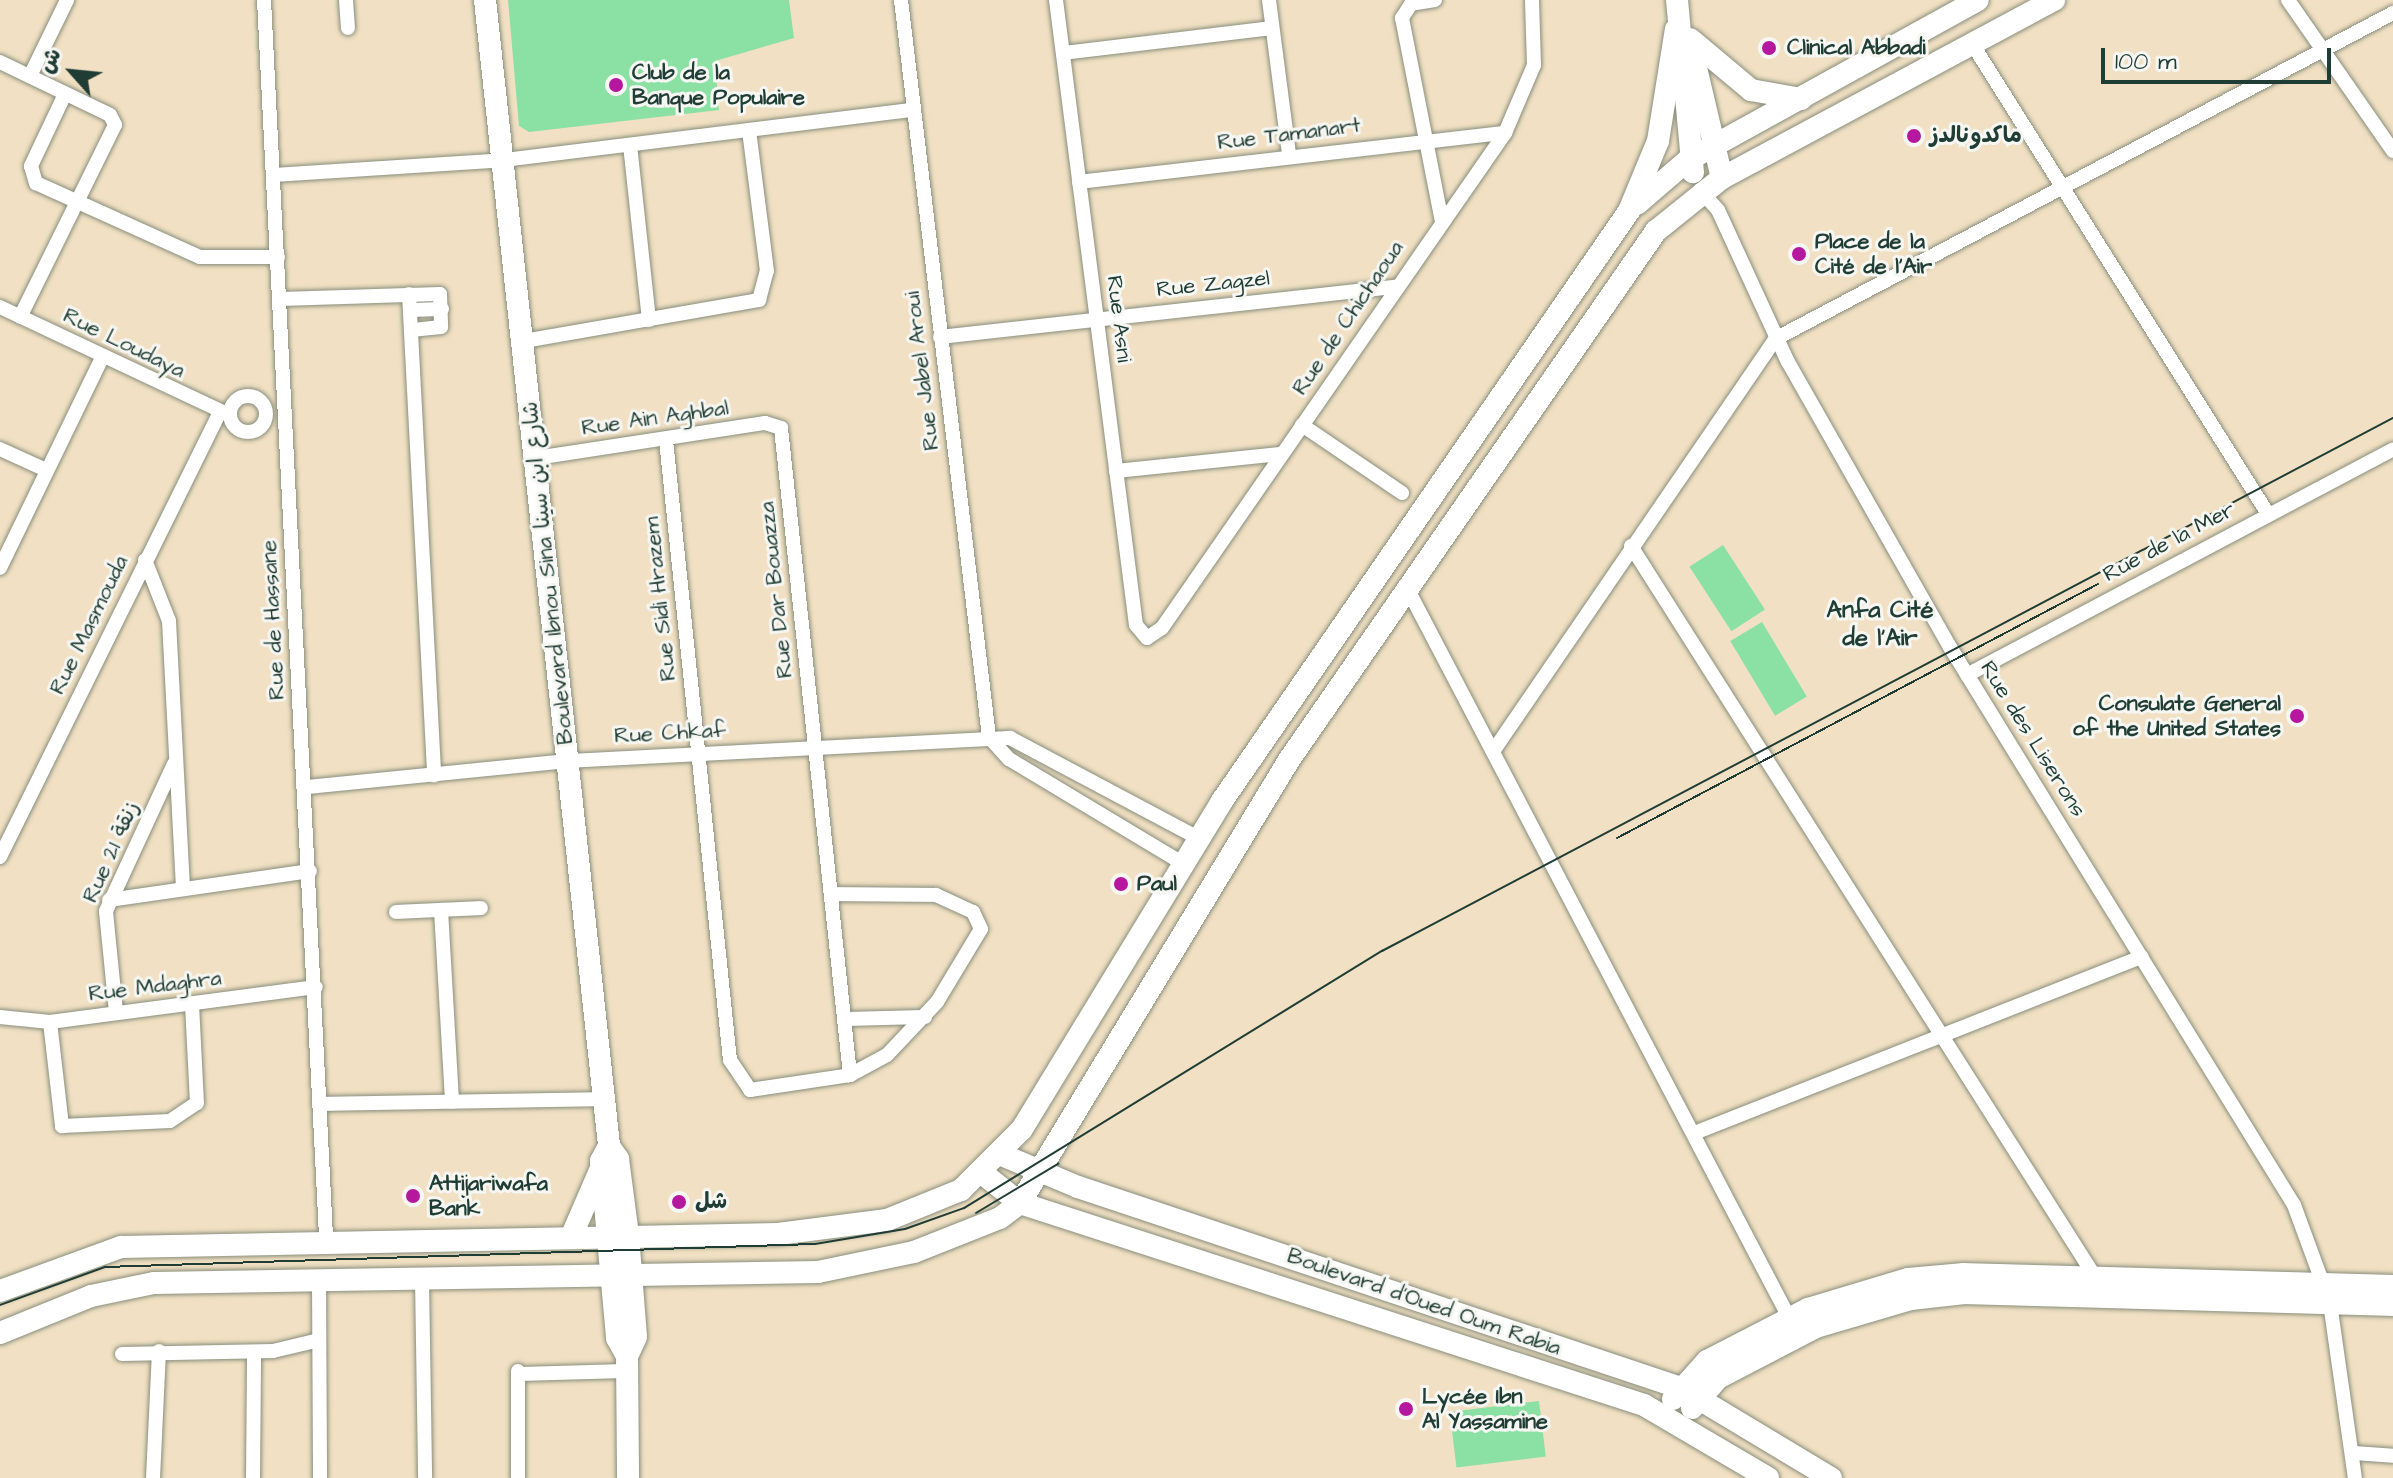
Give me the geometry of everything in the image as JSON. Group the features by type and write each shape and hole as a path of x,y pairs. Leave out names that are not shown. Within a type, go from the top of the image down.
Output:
{"main road":[{"name":"Boulevard Ibnou Sina شارع ابن سينا","path":"485,0 604,1099 605,1156 618,1159 622,1274 636,1337 627,1364 628,1478"},
{"path":"1629,211 1688,160 1978,0"},
{"path":"0,1333 109,1290 319,1278 422,1279 828,1270 914,1252 1020,1203 1226,858 1407,588 1656,231 1700,190 2054,0"},
{"path":"1680,19 1751,90 1801,99"},
{"path":"1680,19 1711,147 1722,178"},
{"path":"1680,19 1688,160 1700,190"},
{"path":"0,1291 121,1247 326,1238 619,1235 848,1227 914,1212 982,1173 1002,1155 1198,838 1629,211 1658,141 1680,19"},
{"name":"Boulevard d'Oued Oum Rabia","path":"1002,1155 1036,1172 1691,1392 1831,1478"},
{"path":"572,1235 605,1156"},
{"name":"Boulevard d'Oued Oum Rabia","path":"982,1173 1020,1203 1673,1418 1768,1478"},
{"path":"1673,1418 1691,1392 1854,1292 1936,1275 2095,1277 2328,1293 2393,1305"},
{"path":"1794,1328 1885,1304 1951,1294 2328,1293 2393,1286"}],"street":[{"path":"30,76 67,0"},
{"name":"Rue de Hassane","path":"264,0 307,787 326,1238"},
{"path":"346,0 348,28"},
{"name":"Rue Jabel Aroui","path":"901,0 989,737"},
{"name":"Rue Asni","path":"1056,0 1136,625 1147,638"},
{"path":"1269,0 1289,155"},
{"path":"1435,0 1404,8 1442,221"},
{"name":"Rue de Chichaoua","path":"1147,638 1162,628 1395,287 1505,133 1534,65 1533,0"},
{"path":"2288,0 2393,151"},
{"path":"1494,750 1775,339 2393,13"},
{"path":"1063,53 1272,28"},
{"path":"1973,45 2268,514"},
{"path":"0,62 114,119 78,202 20,317"},
{"path":"65,94 30,175 78,202 200,257 278,257"},
{"path":"273,175 504,160 912,110"},
{"path":"524,341 750,304 766,291 749,130"},
{"name":"Rue Tamanart","path":"1079,182 1289,155 1505,133"},
{"path":"630,145 649,320"},
{"path":"1718,210 1722,178"},
{"name":"Rue des Liserons","path":"1700,190 1718,210 1775,339 1967,675 2258,1138 2328,1293 2354,1453 2355,1478"},
{"name":"Rue Zagzel","path":"940,337 1395,287"},
{"path":"280,299 438,292 442,309 441,327 411,330"},
{"path":"409,294 434,775"},
{"name":"Rue Loudaya","path":"0,307 224,414"},
{"path":"410,310 442,309"},
{"path":"0,568 102,358"},
{"path":"267,414 259,399 243,396 224,414 236,429 252,432 267,414 286,412"},
{"name":"Rue Masmouda","path":"0,857 145,560 224,414"},
{"name":"Rue Ain Aghbal","path":"536,458 765,423 781,428"},
{"path":"1302,425 1402,493"},
{"name":"Rue Dar Bouazza","path":"781,428 850,1075"},
{"name":"Rue Sidi Hrazem","path":"666,440 733,1074 760,1092 850,1075"},
{"path":"0,449 46,470"},
{"name":"Rue de la Mer","path":"1967,675 2393,449"},
{"path":"1116,471 1280,454"},
{"path":"1631,546 2095,1277"},
{"path":"145,560 169,621 183,886"},
{"path":"1407,588 1697,1132 1794,1328"},
{"path":"989,737 1009,759 1182,863"},
{"name":"Rue Chkaf","path":"307,787 568,761 989,737 1020,739 1198,838"},
{"name":"Rue 21 زنقة","path":"116,1012 105,933 109,900 176,761"},
{"path":"109,900 183,886 310,871"},
{"path":"831,894 936,895 978,917 979,934 925,1017 887,1055 850,1075"},
{"path":"396,912 481,908"},
{"path":"441,910 452,1102"},
{"path":"1697,1132 2142,957"},
{"name":"Rue Mdaghra","path":"0,1017 50,1022 316,987"},
{"path":"50,1022 62,1126 170,1121 197,1103 192,1005"},
{"path":"844,1019 925,1017"},
{"path":"322,1104 604,1099"},
{"path":"319,1278 320,1478"},
{"path":"422,1279 425,1478"},
{"path":"122,1354 159,1351 254,1352 319,1340"},
{"path":"153,1478 159,1351"},
{"path":"253,1478 254,1352"},
{"path":"518,1478 518,1372 627,1364"},
{"path":"2354,1453 2393,1456"}],"green space":[{"name":"Club de la Banque Populaire","path":"508,0 789,0 794,38 715,61 719,110 529,132 519,126"},
{"path":"1723,545 1765,610 1731,631 1689,567"},
{"path":"1762,622 1807,697 1775,716 1730,641"},
{"path":"1539,1401 1546,1457 1456,1468 1450,1412"}],"tram line":[{"path":"0,1305 105,1267 815,1244 905,1229 964,1208 1382,951 2393,418"},
{"path":"1617,838 2098,584"},
{"path":"976,1213 1058,1164"}],"place":[{"name":"Clinical Abbadi","path":"1769,48"},
{"name":"Club de la Banque Populaire","path":"616,85"},
{"name":"ماكدونالدز","path":"1914,136"},
{"name":"Place de la Cité de l'Air","path":"1799,254"},
{"name":"Consulate General of the United States","path":"2297,716"},
{"name":"Paul","path":"1121,884"},
{"name":"Attijariwafa Bank","path":"413,1196"},
{"name":"شل","path":"679,1202"},
{"name":"Lycée Ibn Al Yassamine","path":"1406,1409"}],"district":[{"name":"Anfa Cité de l'Air","path":"1880,625"}]}
